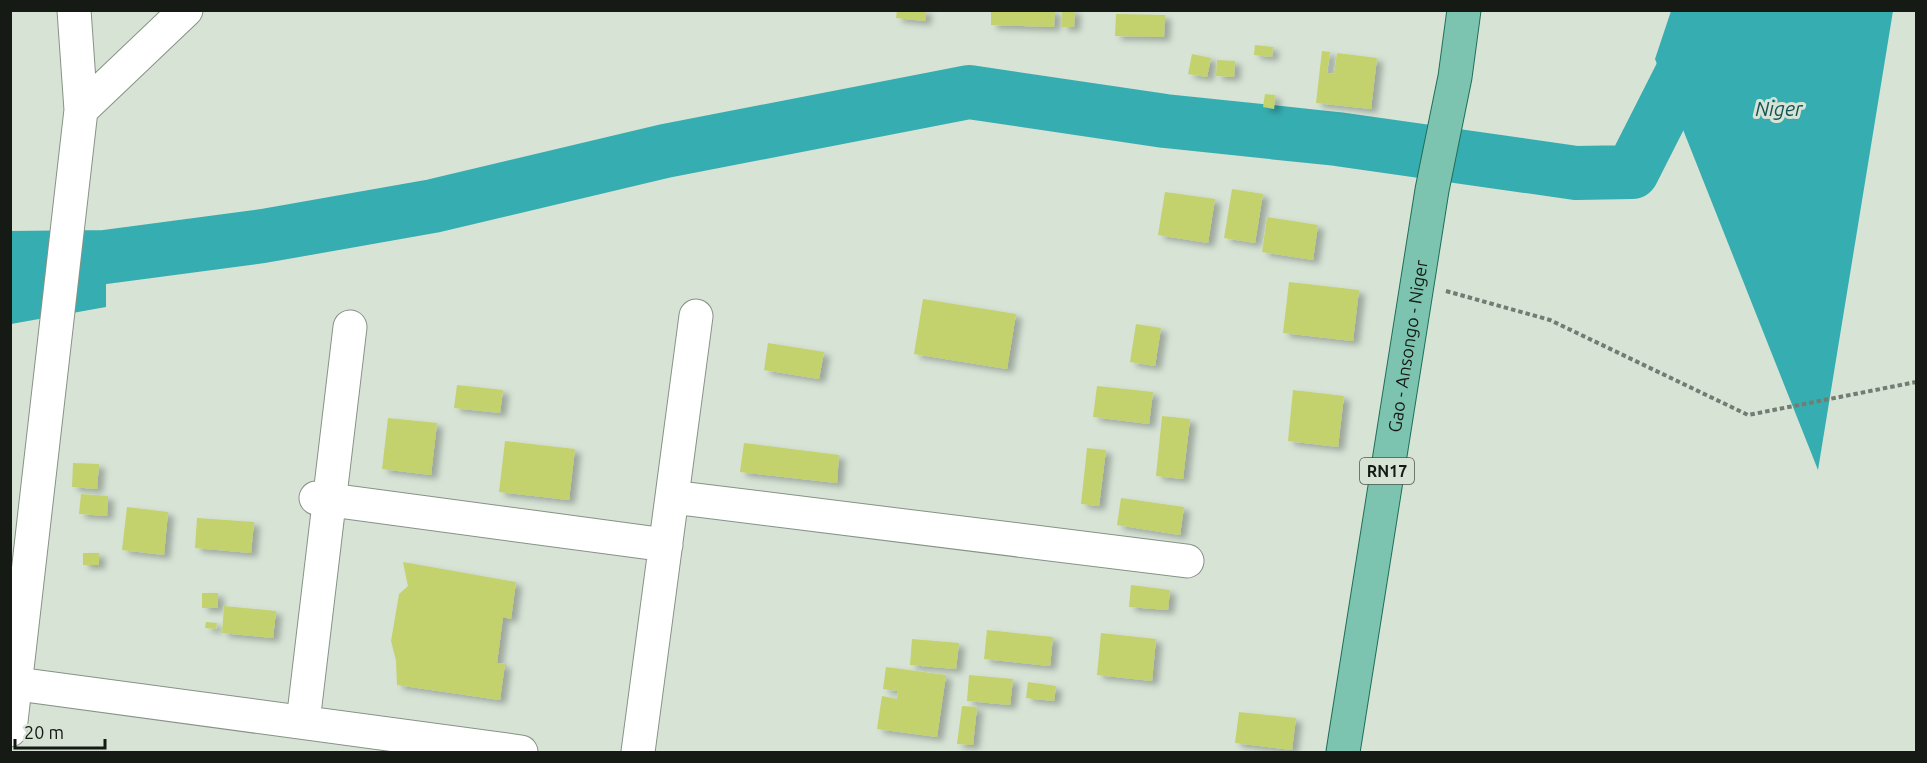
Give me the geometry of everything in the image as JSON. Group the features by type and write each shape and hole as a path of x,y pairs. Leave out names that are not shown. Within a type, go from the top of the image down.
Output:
{"main road":[{"name":"Gao - Ansongo - Niger","path":"1343,753 1431,190 1455,77 1464,10"}],"street":[{"path":"10,730 81,110 74,10"},
{"path":"81,110 186,10"},
{"path":"638,753 696,316"},
{"path":"303,722 324,499 350,327"},
{"path":"672,497 1187,561"},
{"path":"324,499 666,545"},
{"path":"14,683 521,753"}],"path":[{"path":"1417,282 1550,320 1748,415 1917,382"}],"water":[{"name":"Niger","path":"1671,11 1893,11 1818,470 1655,59"},
{"path":"106,235 106,307 11,324 11,241"}],"building":[{"path":"897,10 926,10 925,21 896,18"},
{"path":"991,10 1055,10 1054,27 991,25"},
{"path":"1062,10 1075,10 1074,27 1062,27"},
{"path":"1116,14 1165,15 1164,37 1115,36"},
{"path":"1255,45 1273,47 1272,57 1254,55"},
{"path":"1322,51 1330,52 1327,73 1334,74 1337,53 1377,58 1371,109 1316,103"},
{"path":"1192,54 1211,58 1207,77 1188,74"},
{"path":"1217,60 1235,61 1234,77 1216,76"},
{"path":"1265,94 1275,95 1274,109 1263,107"},
{"path":"1232,189 1263,194 1255,243 1224,238"},
{"path":"1165,192 1215,199 1208,243 1158,235"},
{"path":"1267,217 1318,225 1313,260 1262,252"},
{"path":"1289,282 1359,290 1353,341 1283,333"},
{"path":"923,299 1016,314 1007,369 914,354"},
{"path":"1136,324 1161,328 1155,366 1130,362"},
{"path":"768,343 824,352 819,379 764,370"},
{"path":"457,385 503,390 500,413 454,408"},
{"path":"1097,386 1153,392 1149,424 1093,417"},
{"path":"1293,390 1344,396 1338,447 1288,441"},
{"path":"1162,416 1190,419 1183,479 1156,476"},
{"path":"388,418 437,423 431,475 382,469"},
{"path":"505,441 575,449 569,500 499,492"},
{"path":"744,443 839,455 837,483 740,472"},
{"path":"1087,448 1106,450 1099,506 1081,504"},
{"path":"73,463 99,464 97,489 72,487"},
{"path":"81,494 108,496 107,516 79,514"},
{"path":"1121,498 1184,507 1180,535 1117,525"},
{"path":"127,507 168,512 164,555 122,550"},
{"path":"197,518 254,522 251,553 195,548"},
{"path":"83,553 99,553 99,565 83,565"},
{"path":"403,562 516,582 511,619 503,617 497,663 505,664 500,700 397,685 396,660 391,641 399,594 408,586"},
{"path":"1131,585 1170,590 1168,610 1129,607"},
{"path":"202,593 218,593 218,608 202,608"},
{"path":"224,606 276,611 273,638 222,633"},
{"path":"206,622 217,623 216,629 205,628"},
{"path":"987,630 1053,637 1050,666 984,659"},
{"path":"1101,633 1156,639 1152,681 1097,675"},
{"path":"912,639 959,643 956,669 910,665"},
{"path":"886,667 946,675 937,737 877,729 882,696 897,699 898,691 883,689"},
{"path":"969,675 1013,679 1010,705 967,701"},
{"path":"1028,682 1056,686 1054,701 1026,698"},
{"path":"962,706 977,707 973,745 957,744"},
{"path":"1239,712 1296,718 1292,750 1235,743"}],"waterway":[{"path":"10,258 105,257 263,236 433,206 665,151 969,92 1165,121 1337,139 1576,173 1632,172 1716,10"}]}
